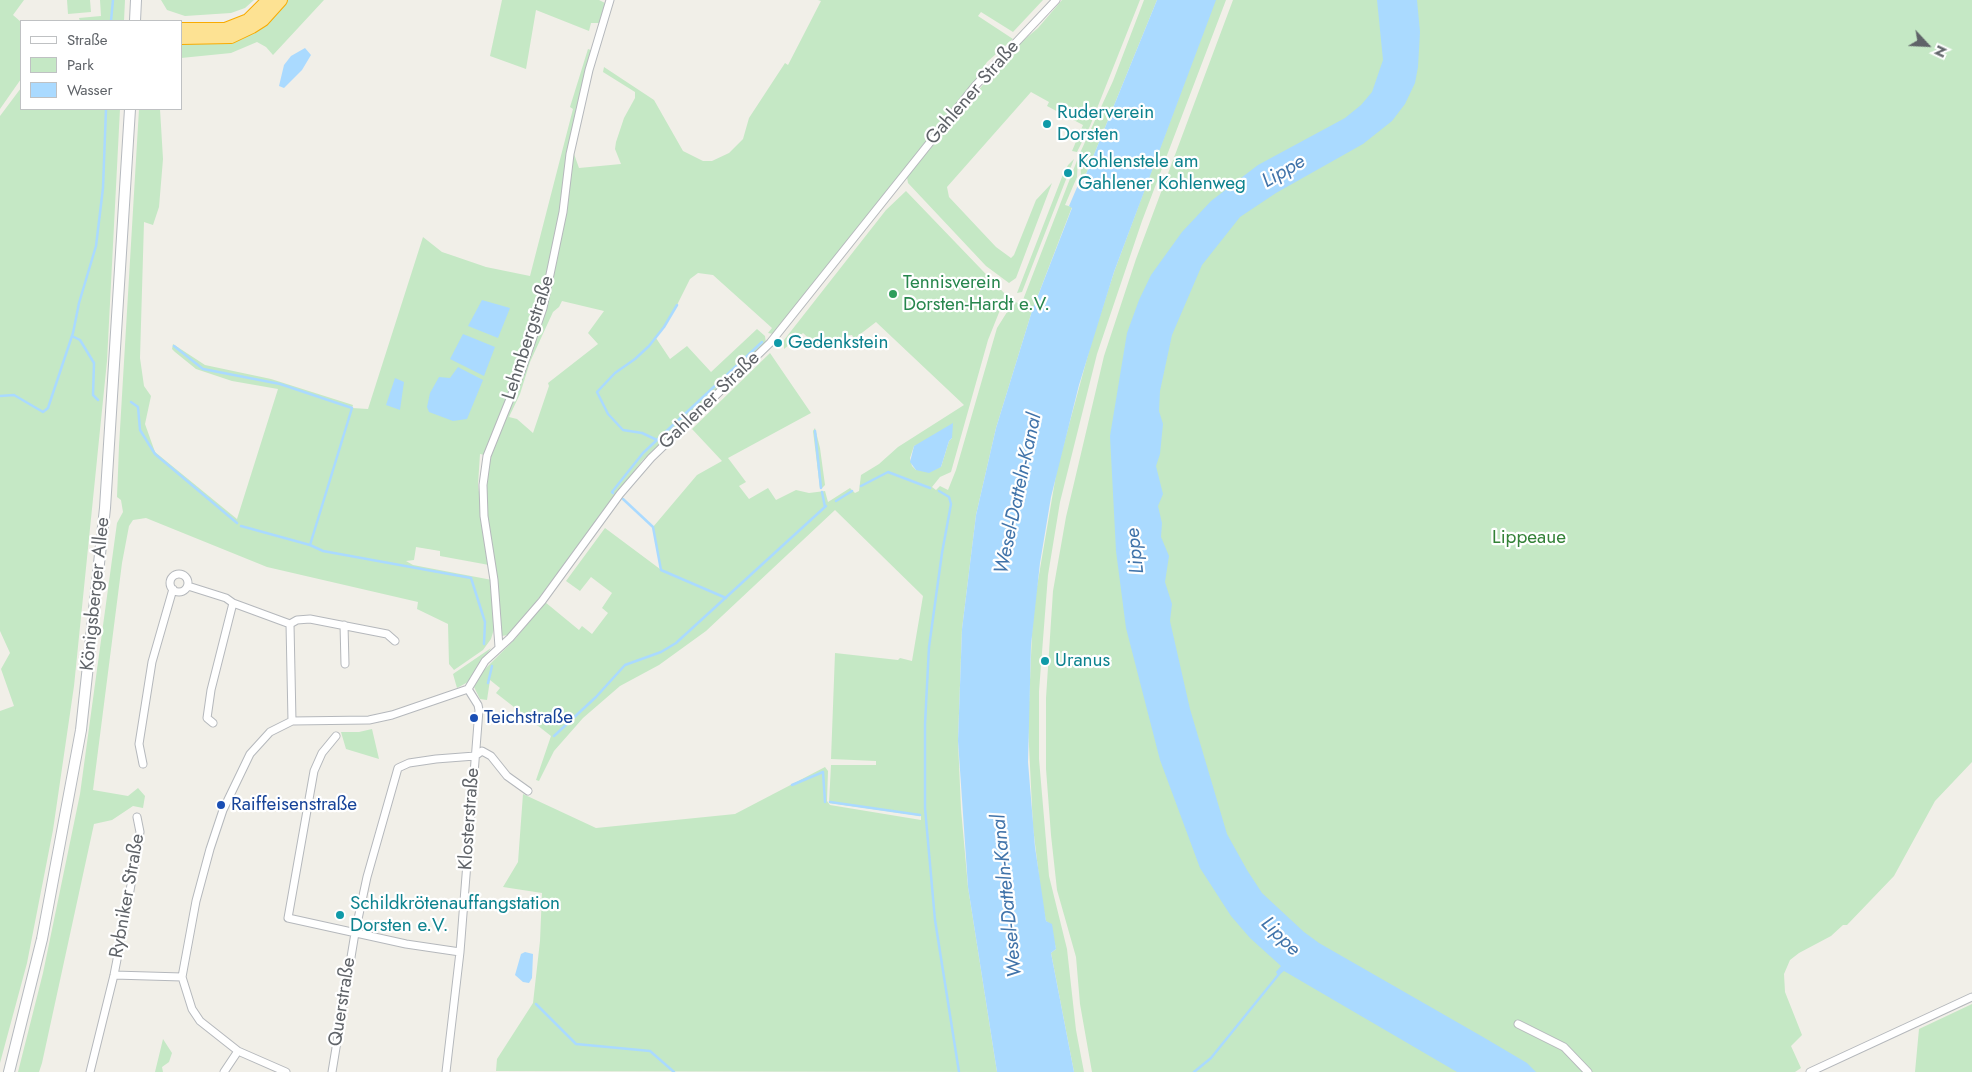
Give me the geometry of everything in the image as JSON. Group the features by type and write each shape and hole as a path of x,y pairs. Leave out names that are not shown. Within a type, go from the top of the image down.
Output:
{"highway":[{"path":"182,29 225,29 248,20 268,0"},
{"path":"182,38 231,37 258,24 281,0"}],"main road":[{"path":"135,20 136,0"},
{"name":"Königsberger Allee","path":"9,1072 42,939 81,730 106,508 130,110"}],"street":[{"name":"Lehmbergstraße","path":"499,648 494,580 484,516 483,486 487,456 522,369 543,308 563,212 570,154 590,70 610,0"},
{"name":"Gahlener Straße","path":"468,689 485,661 542,600 620,494 651,458 770,343 975,86 1056,0"},
{"path":"143,764 139,744 152,662 173,589 171,580 177,575 186,577 188,586"},
{"path":"173,589 180,592 188,586"},
{"path":"188,586 290,624 297,620 310,619 387,634 395,642"},
{"path":"214,723 207,718 211,690 233,603"},
{"path":"290,624 292,721"},
{"path":"344,625 345,664"},
{"path":"286,1072 238,1051 200,1021 192,1009 182,977 196,901 224,807 250,754 270,732 292,721 380,718 468,689"},
{"name":"Klosterstraße","path":"446,1072 460,952 479,710 468,689"},
{"path":"336,736 322,753 314,770 288,918 355,933 460,952"},
{"path":"355,933 367,878 398,768 409,763 436,758 475,756 482,751 491,756 508,776 528,792"},
{"name":"Rybniker Straße","path":"90,1072 114,975 140,832 137,817"},
{"name":"Querstraße","path":"332,1072 355,933"},
{"name":"Rybniker Straße","path":"114,975 182,977"},
{"path":"1810,1072 1972,997"},
{"path":"1518,1024 1564,1047 1588,1072"},
{"path":"224,1072 238,1051"}],"green space":[{"path":"0,0 24,0 13,15 20,21 20,80 0,109"},
{"path":"67,0 90,0 91,12 68,14"},
{"path":"100,0 125,0 124,20 80,20 79,18 101,16"},
{"path":"161,0 254,0 245,8 231,13 185,16 167,10"},
{"path":"286,0 324,0 273,55 266,47 257,42 231,53 182,58 182,43"},
{"path":"502,0 599,0 605,3 600,23 591,23 589,31 536,10 526,69 490,56"},
{"path":"818,0 1043,0 1013,32 981,12 978,16 1013,39 987,62 973,84 773,334 768,333 772,328 713,275 698,273 690,279 674,311 656,338 670,359 687,346 711,372 757,329 765,336 766,343 642,461 536,602 508,635 500,635 486,505 486,480 490,458 550,292 571,173 573,151 579,168 621,164 615,149 616,142 624,118 635,98 635,92 603,72 604,67 654,100 683,151 703,161 712,161 729,153 743,139 749,118 785,63 788,65 821,1","holes":["562,301 604,311 588,333 598,344 548,383 549,386 533,433 517,419 509,417 520,394 530,362 553,312"]},
{"path":"1062,0 1140,0 1090,126 1077,152 1072,151 1083,125 1047,106 1049,102 1031,92 947,187 949,197 996,247 1011,258 1014,255 1036,200 1052,183 1016,278 1009,283 986,266 908,183 907,177 1011,50 1018,52 1020,50 1018,45 1038,28"},
{"path":"1144,0 1157,0 1084,179 1081,178 1080,153 1113,81"},
{"path":"1215,0 1226,0 1142,221 1097,354 1060,502 1048,575 1039,691 1039,759 1049,876 1067,949 1076,1030 1084,1072 1074,1072 1051,953 1056,949 1050,924 1046,921 1042,902 1033,827 1028,726 1033,610 1057,469 1092,340 1114,272"},
{"name":"Lippeaue","path":"1233,0 1972,0 1972,762 1935,801 1894,876 1847,925 1843,925 1831,936 1790,960 1784,974 1785,992 1802,1035 1791,1046 1801,1068 1795,1072 1092,1072 1080,1004 1076,957 1057,890 1051,835 1046,769 1046,698 1053,591 1066,517 1104,356 1136,259"},
{"path":"588,49 593,51 540,309 485,455 480,454 478,485 489,565 440,556 440,551 416,547 414,560 406,561 413,565 492,580 494,629 491,639 483,650 454,670 449,664 448,624 417,609 418,602 267,567 146,518 133,520 129,526 122,563 93,790 128,796 138,788 145,796 143,808 133,806 112,820 94,824 42,1063 39,1072 18,1072 43,973 80,794 117,523 123,512 121,500 117,497 119,446 139,110 160,110 163,159 159,207 153,225 144,222 140,358 144,386 151,396 145,424 155,452 237,519 278,389 232,381 196,369 172,349 173,344 205,365 271,379 353,405 352,408 368,409 423,237 442,252 486,267 530,276 573,109 570,107"},
{"path":"20,89 20,110 120,110 107,361 74,686 53,830 27,963 0,1063 0,711 14,706 1,669 10,653 0,631 0,116"},
{"path":"1078,158 1077,177 1065,205 1072,207 1032,311 996,428 976,515 962,629 958,741 961,809 968,887 997,1072 496,1071 497,1059 533,1003 540,941 542,893 503,887 518,862 523,794 596,828 735,814 825,767 828,771 827,801 830,805 921,820 921,816 829,803 831,765 876,765 876,761 831,759 835,653 898,660 900,658 912,661 923,596 835,510 706,631 659,665 620,686 583,718 554,751 539,781 536,780 551,736 496,693 500,688 490,680 487,700 480,699 474,687 483,671 516,638 545,602 579,630 582,626 592,634 608,613 602,608 612,593 591,577 580,591 566,581 605,528 660,569 653,527 697,475 722,461 692,429 770,353 811,413 728,458 746,482 739,486 749,499 768,488 776,500 796,490 809,493 825,491 828,502 850,488 855,493 859,491 861,475 879,464 898,447 964,405 876,322 854,339 852,335 842,336 843,346 840,348 837,348 836,341 830,342 827,346 821,341 817,346 803,333 784,349 784,340 886,210 906,191 1006,295 988,340 951,472 940,477 932,487 936,490 940,486 948,490 956,470 997,328 1014,301 1021,305","holes":["952,434 952,438 949,441 941,467 916,470 912,466 910,458 914,446"]},
{"path":"1074,159 1022,292 1017,293 1062,177 1068,165"},
{"path":"815,428 825,485 822,488 820,488 813,431"},
{"path":"491,648 468,682 457,688 453,674"},
{"path":"372,729 379,759 346,749 341,732 359,732"},
{"path":"1972,1004 1972,1072 1915,1072 1919,1029"},
{"path":"163,1039 172,1053 169,1062 162,1067 163,1072 155,1072"}],"water":[{"name":"Wesel-Datteln-Kanal","path":"1157,0 1216,0 1114,272 1079,385 1051,497 1040,563 1031,645 1028,762 1035,847 1046,921 1052,924 1056,949 1051,953 1074,1072 997,1072 968,887 958,741 962,629 976,515 996,428 1032,311 1072,208 1069,206 1081,178 1084,179"},
{"name":"Lippe","path":"1377,0 1417,0 1420,32 1418,67 1415,83 1405,104 1392,121 1363,144 1276,193 1240,217 1202,265 1172,335 1160,391 1159,411 1163,424 1160,454 1156,466 1163,494 1158,506 1162,523 1161,537 1169,556 1165,582 1172,604 1170,621 1190,709 1227,834 1262,893 1304,932 1319,943 1527,1063 1536,1072 1457,1072 1284,971 1278,976 1276,972 1281,966 1250,938 1231,916 1200,868 1160,760 1126,628 1116,551 1110,436 1127,333 1139,300 1151,275 1182,232 1211,201 1258,165 1345,118 1361,105 1372,92 1383,60"},
{"path":"305,48 311,55 302,70 284,88 279,86 284,65 291,56"},
{"path":"482,300 510,308 498,338 468,326"},
{"path":"463,334 495,347 484,376 450,359"},
{"path":"458,367 483,380 467,419 453,421 429,412 427,407 430,393 439,377 450,378"},
{"path":"395,378 404,382 400,410 386,405"},
{"path":"953,423 952,438 949,441 941,467 929,473 916,470 910,462 914,446"},
{"path":"525,952 533,954 532,978 529,983 523,982 515,975 521,954"}],"waterway":[{"path":"111,20 113,0"},
{"path":"0,396 14,395 43,412 48,408 73,333 79,303 96,246 103,188 106,110"},
{"path":"657,440 642,433 623,430 608,414 597,392 615,373 649,346 664,327 677,305"},
{"path":"72,336 80,340 94,363 93,395 98,400"},
{"path":"613,493 643,453 762,342"},
{"path":"174,346 203,369 280,384 352,408 310,545"},
{"path":"131,402 138,407 140,430 155,454 237,523"},
{"path":"815,431 821,488"},
{"path":"861,486 888,472 930,488"},
{"path":"836,501 852,491"},
{"path":"939,491 949,497 951,504 929,647 925,724 925,808 935,920 959,1072"},
{"path":"822,492 825,507"},
{"path":"623,499 653,527 661,570 726,598"},
{"path":"554,736 596,697 625,665 661,652 676,643 826,506"},
{"path":"241,526 310,545 323,551 471,578 485,622 484,644"},
{"path":"488,683 492,666"},
{"path":"792,785 823,772 825,802"},
{"path":"830,802 920,815"},
{"path":"1194,1072 1211,1058 1279,974"},
{"path":"536,1004 576,1044 650,1051 674,1072"}],"place":[{"name":"Ruderverein Dorsten","path":"1047,124"},
{"name":"Kohlenstele am Gahlener Kohlenweg","path":"1068,173"},
{"name":"Tennisverein Dorsten-Hardt e.V.","path":"893,294"},
{"name":"Gedenkstein","path":"778,343"},
{"name":"Uranus","path":"1045,661"},
{"name":"Teichstraße","path":"474,718"},
{"name":"Raiffeisenstraße","path":"221,805"},
{"name":"Schildkrötenauffangstation Dorsten e.V.","path":"340,915"}]}
